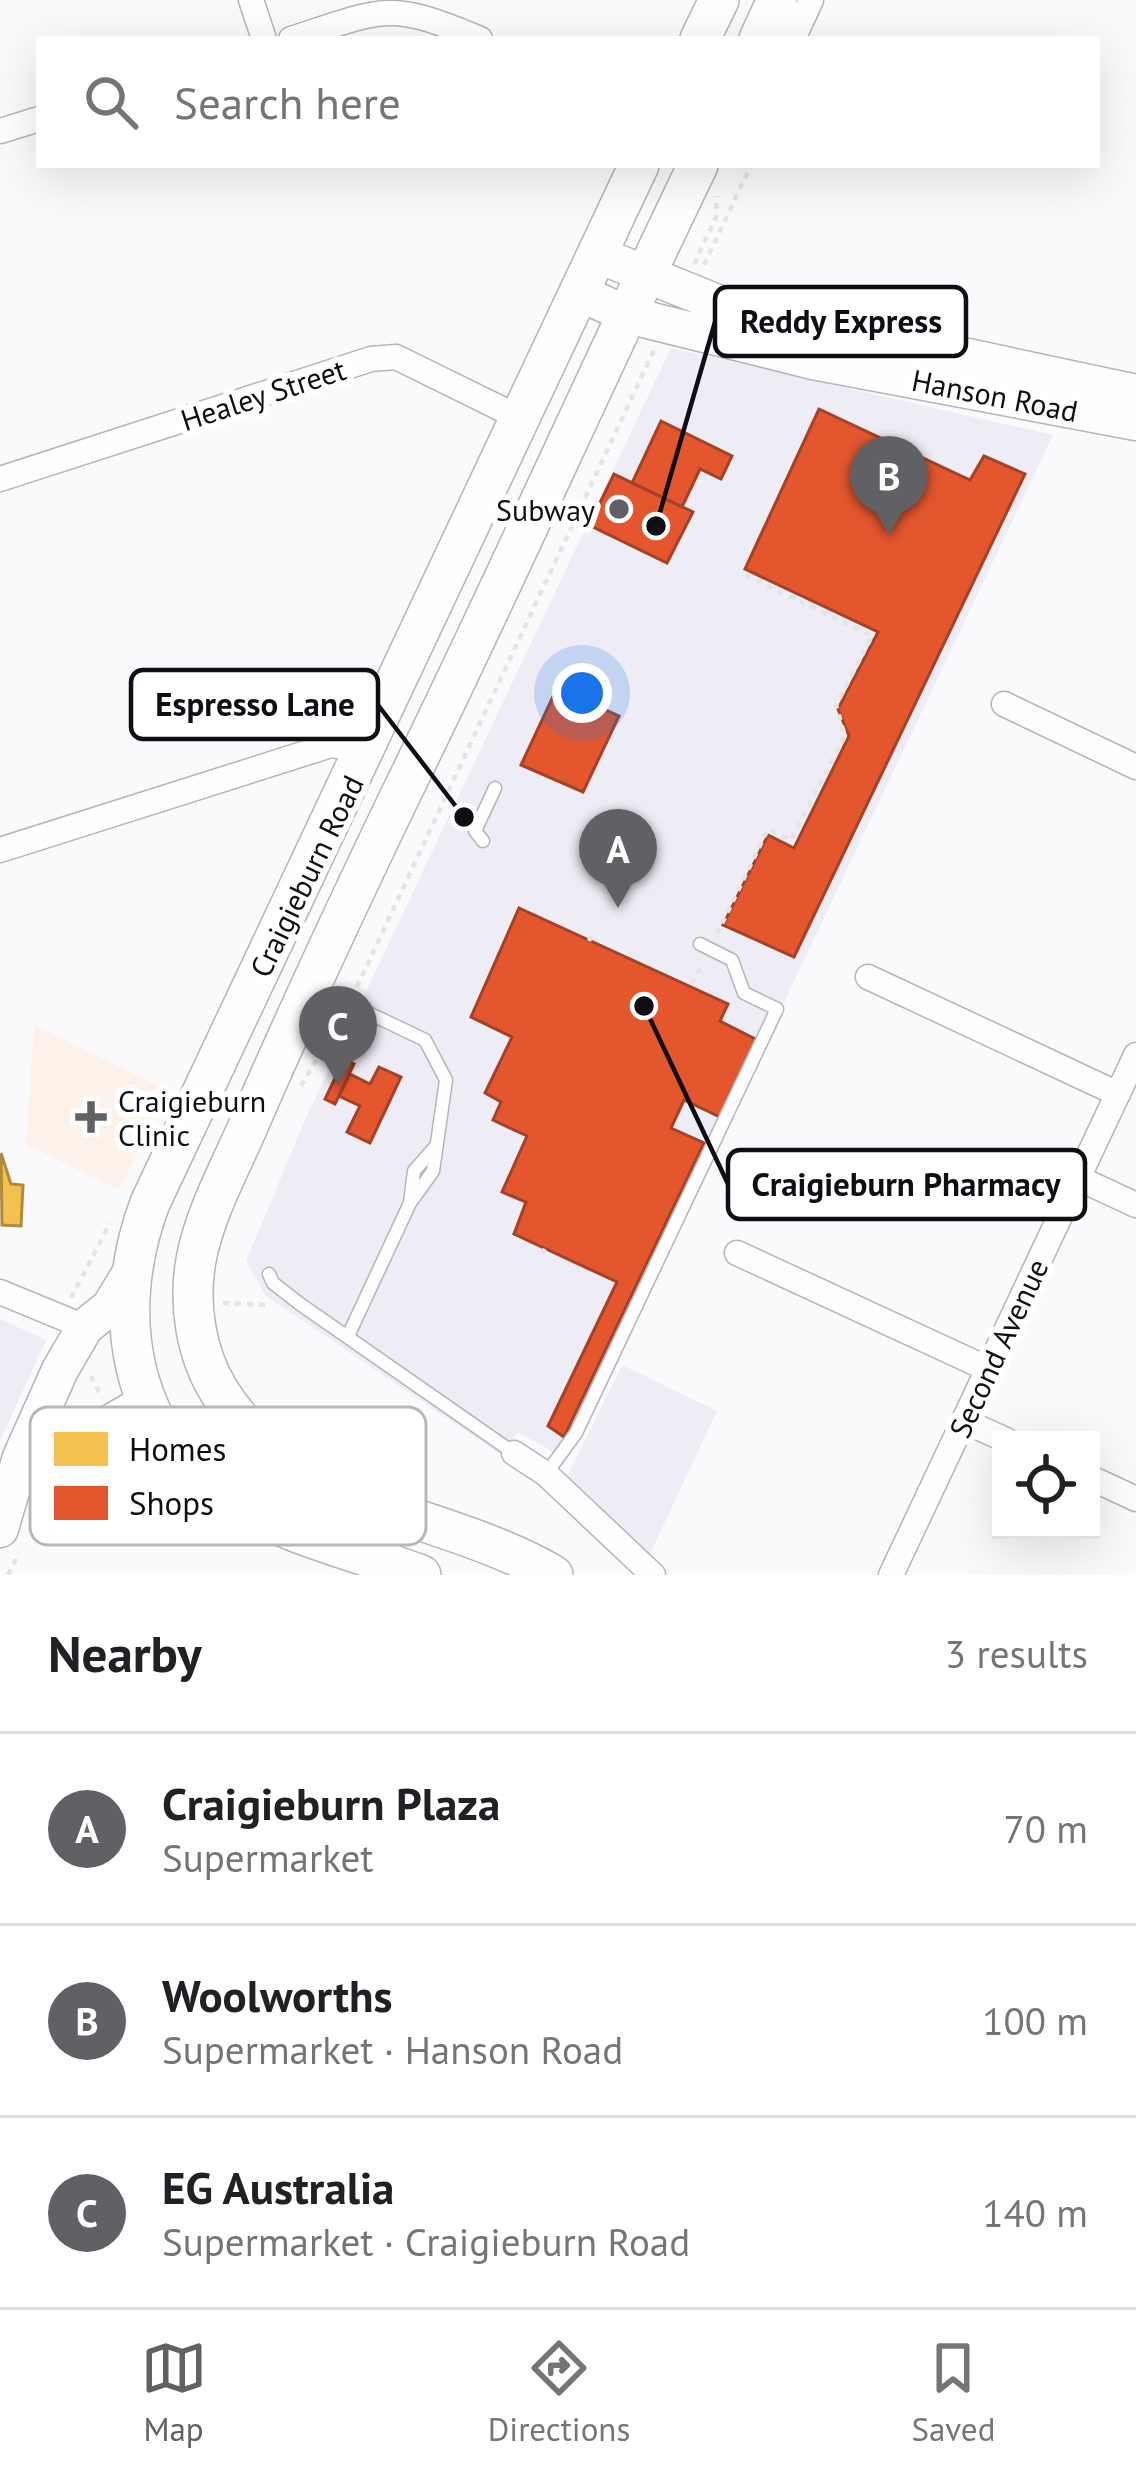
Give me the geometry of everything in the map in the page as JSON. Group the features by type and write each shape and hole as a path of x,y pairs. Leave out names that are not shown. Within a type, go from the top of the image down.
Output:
{"main road":[{"path":"701,36 718,0"},
{"path":"760,36 777,0"},
{"name":"Craigieburn Road","path":"149,1407 126,1333 128,1277 149,1203 367,750 638,168"},
{"name":"Craigieburn Road","path":"229,1407 208,1371 197,1338 196,1257 310,985 646,320 674,278 708,169"},
{"path":"264,963 310,985"},
{"path":"146,1402 208,1371"},
{"name":"Craigieburn Road","path":"426,1522 504,1549 553,1575"},
{"name":"Craigieburn Road","path":"339,1545 421,1575"}],"street":[{"path":"251,0 263,36"},
{"path":"794,36 811,0"},
{"path":"300,36 386,9 431,16 474,36"},
{"path":"0,131 36,120"},
{"name":"Hanson Road","path":"596,254 674,278 1136,393"},
{"name":"Hanson Road","path":"578,292 646,320 813,361 1136,422"},
{"name":"Healey Street","path":"0,479 371,359 395,357 520,418"},
{"path":"1004,704 1136,767"},
{"path":"0,850 331,746 367,750"},
{"path":"868,976 1118,1094"},
{"name":"Second Avenue","path":"891,1575 1136,1055"},
{"path":"1078,1178 1136,1205"},
{"path":"736,1252 988,1369"},
{"path":"46,1407 85,1328 110,1307 128,1277"},
{"path":"0,1292 85,1328"},
{"path":"140,1407 146,1402"},
{"path":"964,1421 992,1434"},
{"path":"0,1528 30,1439"},
{"path":"514,1453 546,1474 653,1575"},
{"path":"1100,1482 1136,1499"}],"lane":[{"path":"483,841 475,831 495,788"},
{"path":"546,1474 576,1433 777,1009 744,993 732,960 705,947"},
{"path":"310,985 425,1040 443,1065 447,1094 436,1146 414,1171 410,1203 347,1336"},
{"path":"269,1274 272,1283 514,1453"}],"path":[{"path":"674,278 704,266 750,168"},
{"path":"674,278 716,217 708,169"},
{"path":"297,1092 349,1003 646,320"},
{"path":"692,984 705,947 768,830 791,840 845,736 836,705 872,636 745,575"},
{"path":"8,1575 30,1528"}],"shaded area":[{"path":"671,348 1053,435 567,1460 518,1432 500,1454 266,1296 246,1261 305,1120"},
{"name":"Craigieburn Clinic","path":"34,1025 167,1090 119,1190 26,1144"},
{"path":"0,1319 46,1340 0,1441"},
{"path":"622,1365 717,1411 648,1558 566,1479"}],"building: Homes":[{"path":"1,1153 11,1184 23,1185 21,1226 2,1225"}],"building: Shops":[{"path":"819,409 970,480 984,456 1025,474 794,957 723,925 768,835 794,848 849,736 838,709 878,632 745,569"},
{"path":"661,421 732,456 721,479 700,469 682,507 632,483"},
{"path":"614,474 693,512 667,563 589,525"},
{"path":"557,688 619,716 583,792 521,765"},
{"path":"519,908 728,1004 720,1021 757,1040 720,1117 684,1100 671,1128 704,1143 564,1437 548,1426 617,1282 514,1234 526,1202 502,1192 527,1136 493,1120 501,1102 485,1093 512,1037 471,1017"},
{"path":"344,1059 354,1064 335,1104 325,1099"},
{"path":"379,1067 401,1077 370,1143 347,1132 360,1106 339,1096 350,1074 370,1084"}],"place":[{"name":"Subway","path":"619,509"},
{"name":"Reddy Express","path":"656,526"},
{"name":"Woolworths","path":"889,535"},
{"name":"Espresso Lane","path":"464,817"},
{"name":"Craigieburn Plaza","path":"618,908"},
{"name":"Craigieburn Pharmacy","path":"644,1006"},
{"name":"EG Australia","path":"338,1085"},
{"name":"Craigieburn Clinic","path":"91,1117"}]}
